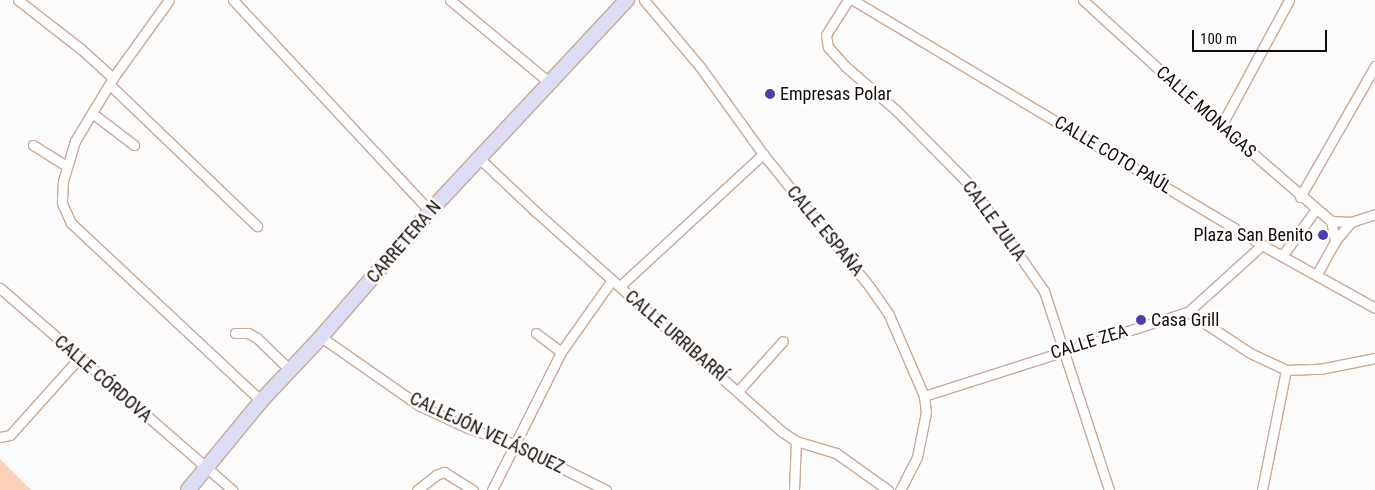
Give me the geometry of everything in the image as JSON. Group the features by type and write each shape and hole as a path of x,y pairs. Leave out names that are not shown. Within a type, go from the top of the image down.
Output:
{"main road":[{"name":"CARRETERA N","path":"188,490 208,468 261,401 321,337 430,211 627,0"}],"street":[{"path":"18,0 81,49 111,82 257,226"},
{"path":"169,0 111,82 75,141 63,181 62,203 71,223 261,401"},
{"path":"233,0 430,211"},
{"path":"450,0 550,83"},
{"name":"CALLE ESPAÑA","path":"644,0 701,68 764,154 869,286 889,315 924,396 926,412 924,432 917,457 900,490"},
{"name":"CALLE ZULIA","path":"848,0 826,35 828,47 971,186 1044,291 1109,490"},
{"name":"CALLE COTO PAÚL","path":"853,0 1262,245 1375,308"},
{"name":"CALLE MONAGAS","path":"1083,0 1300,197 1331,221"},
{"path":"1221,126 1289,0"},
{"path":"1300,197 1375,66"},
{"path":"92,113 134,145"},
{"path":"34,145 67,166"},
{"path":"620,286 764,154"},
{"name":"CALLE URRIBARRÍ","path":"479,158 612,280 796,441 836,453 888,490"},
{"path":"1282,256 1316,209"},
{"path":"1335,241 1331,221 1351,222 1375,214"},
{"path":"1317,274 1335,241 1351,222"},
{"name":"CALLE ZEA","path":"924,396 1188,312 1262,245"},
{"path":"492,490 561,352 612,280"},
{"name":"CALLE CÓRDOVA","path":"0,288 232,490"},
{"path":"1188,312 1250,353 1286,370 1320,369 1375,358"},
{"path":"235,333 248,333 257,338 290,370"},
{"path":"536,334 561,352"},
{"name":"CALLEJÓN VELÁSQUEZ","path":"321,337 420,406 468,428 514,444 606,490"},
{"path":"738,391 783,341"},
{"path":"0,437 10,435 79,358"},
{"path":"1262,490 1286,370"},
{"path":"794,490 796,441"},
{"path":"417,490 436,475 444,472 473,490"}],"shaded area":[{"path":"0,459 31,490 0,490"}],"place":[{"name":"Empresas Polar","path":"770,94"},
{"name":"Plaza San Benito","path":"1323,235"},
{"name":"Casa Grill","path":"1141,320"}]}
